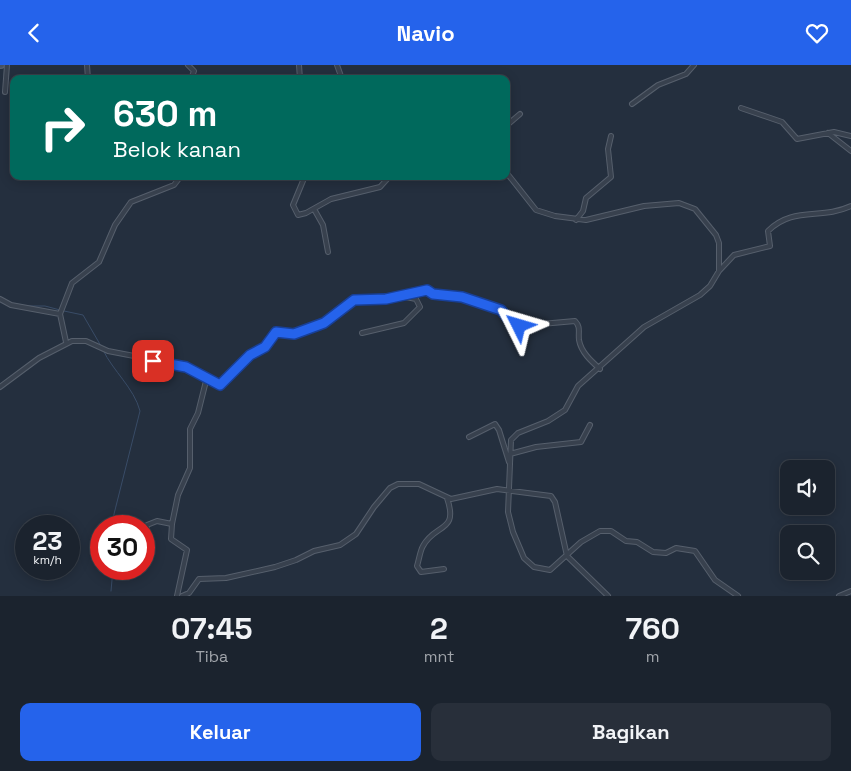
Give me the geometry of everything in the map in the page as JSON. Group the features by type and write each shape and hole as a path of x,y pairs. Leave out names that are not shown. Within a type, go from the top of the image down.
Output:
{"street":[{"path":"5,92 7,65"},
{"path":"188,65 194,71 192,75"},
{"path":"632,104 658,85 686,74 694,65"},
{"path":"741,109 782,122 797,139 839,132 851,136"},
{"path":"510,123 520,114"},
{"path":"828,133 851,151"},
{"path":"576,220 583,211 586,198 611,177 608,149 611,136"},
{"path":"510,177 536,210 576,220 586,220 644,205 679,203 689,206 705,220 716,235 719,271"},
{"path":"66,342 60,314 72,283 99,262 115,225 129,205 135,200 174,185 178,180"},
{"path":"303,180 294,200 296,214 300,215 330,199 380,187 386,180"},
{"path":"738,596 715,580 695,551 676,548 666,553 653,552 637,542 626,541 611,531 600,531 580,542 554,569 545,571 534,567 524,558 510,522 510,443 515,436 548,421 565,410 578,386 600,369 644,327 700,295 710,286 719,271 734,255 770,246 768,231 788,217 824,214 851,206"},
{"path":"314,209 323,225 328,252"},
{"path":"0,387 39,358 66,342 86,341 108,351 181,365 207,377 217,385 222,384 247,358 265,347 276,332 294,334 324,323 354,300 386,299 427,290 433,294 462,297 501,310 512,323 519,326 575,321 579,327 579,339 585,353 600,369"},
{"path":"362,333 404,323 420,307 416,299 401,296"},
{"path":"0,299 11,305 60,314"},
{"path":"177,596 187,550 171,539 172,524 178,495 189,473 191,461 188,434 198,413 207,377"},
{"path":"510,454 536,447 581,442 590,425"},
{"path":"469,437 489,426 498,426 510,467"},
{"path":"182,596 189,593 199,579 226,578 275,567 346,542 356,534 374,507 393,485 403,483 419,484 447,497 458,498 497,489 547,494 553,498 567,556 608,596"},
{"path":"444,569 423,572 417,569 424,545 449,521 452,513 447,497"},
{"path":"155,522 172,524"},
{"path":"839,596 851,591"}],"waterway":[{"path":"29,306 45,306 60,310"},
{"path":"64,311 83,315 101,346"},
{"path":"103,350 133,395 140,411 114,515"},
{"path":"111,591 112,580"}],"route":[{"path":"153,361 181,365 220,385 250,355 263,349 276,332 294,334 324,323 354,300 367,298 386,299 414,295 427,290 433,294 462,297 501,310 514,325 519,326"}]}
